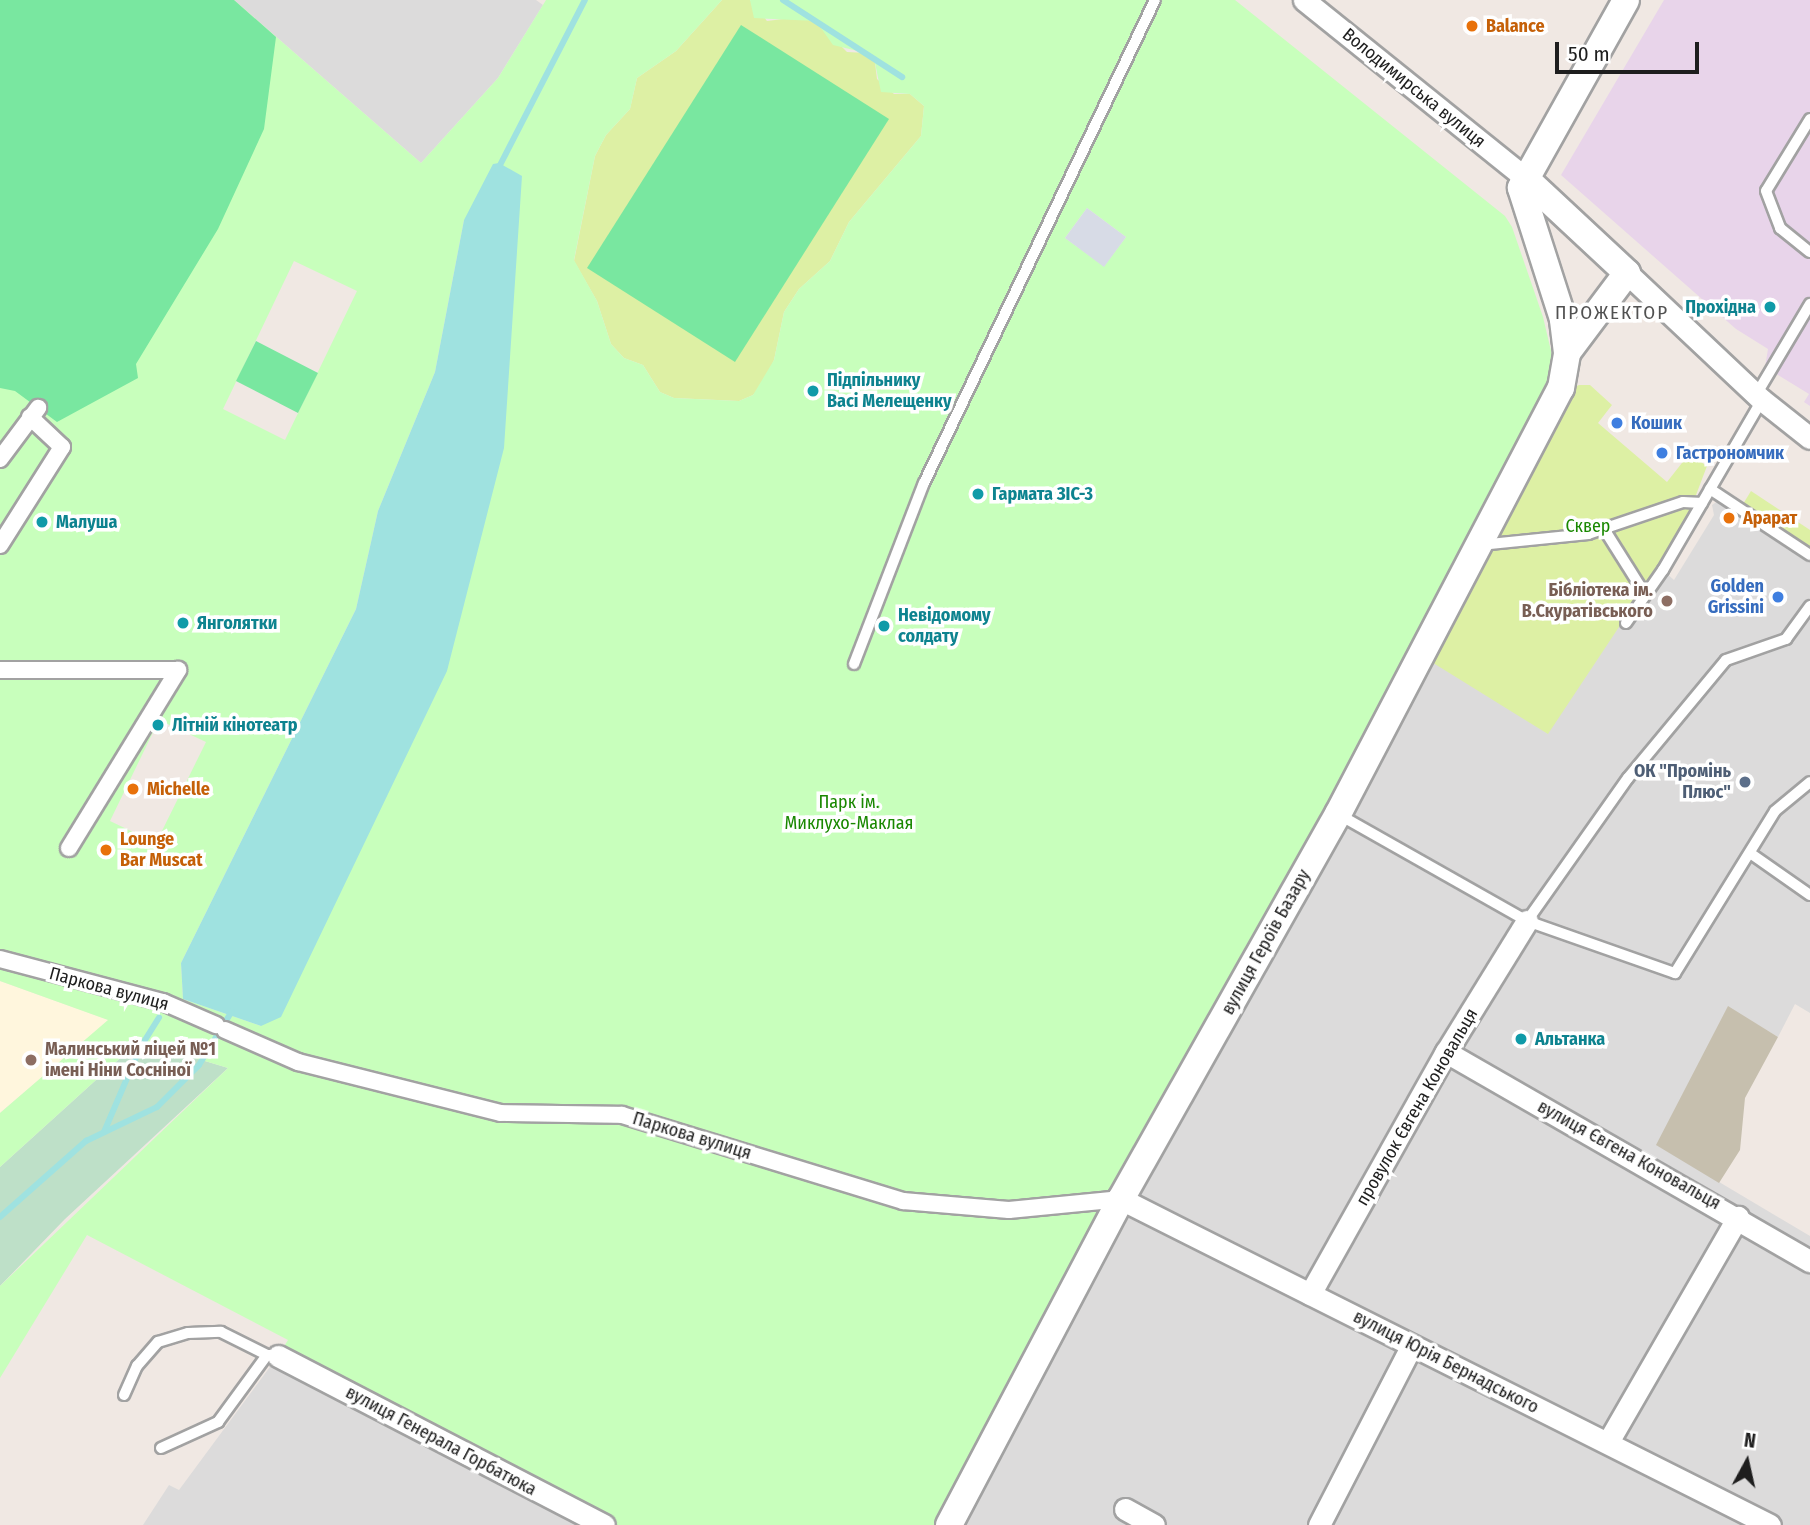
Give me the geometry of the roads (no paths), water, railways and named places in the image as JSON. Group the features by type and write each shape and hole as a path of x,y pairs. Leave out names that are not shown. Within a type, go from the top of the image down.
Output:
{"street":[{"name":"Володимирська вулиця","path":"1304,0 1523,176"},
{"path":"1567,353 1563,319 1522,200 1523,176 1626,0"},
{"path":"1523,176 1759,398 1810,438"},
{"path":"1567,353 1627,273"},
{"name":"вулиця Героїв Базару","path":"949,1525 1121,1199 1338,814 1561,388 1567,353"},
{"path":"0,459 34,413 62,447 0,545"},
{"path":"0,670 178,670 69,848"},
{"name":"провулок Євгена Коновальця","path":"1310,1294 1446,1052 1527,921"},
{"name":"Паркова вулиця","path":"0,960 163,1002 298,1062 501,1113 622,1115 903,1201 1009,1210 1121,1199"},
{"name":"вулиця Євгена Коновальця","path":"1446,1052 1738,1217 1810,1261"},
{"name":"вулиця Юрія Бернадського","path":"1121,1199 1770,1525"},
{"path":"1608,1442 1738,1217"},
{"path":"1319,1525 1411,1346"},
{"name":"вулиця Генерала Горбатюка","path":"272,1355 604,1525"},
{"path":"1125,1509 1154,1525"}],"lane":[{"path":"854,664 924,483 1155,0"},
{"path":"1810,120 1766,191 1780,228 1810,252"},
{"path":"1626,623 1702,503 1810,304"},
{"path":"1710,489 1810,555"},
{"path":"1477,545 1604,529 1683,502 1702,503"},
{"path":"1604,529 1646,594"},
{"path":"1527,921 1628,779 1726,660 1786,639 1810,606"},
{"path":"1338,814 1527,921 1675,974 1775,811 1806,795 1810,782"},
{"path":"1750,853 1810,895"},
{"path":"124,1395 137,1366 158,1342 188,1334 221,1332 272,1355 218,1422 161,1448"}],"water":[{"path":"499,163 522,176 504,448 447,671 281,1017 261,1026 183,999 181,963 356,609 378,511 435,372 464,220 493,164"}],"waterway":[{"path":"498,169 585,0"},
{"path":"783,0 902,77"},
{"path":"0,1217 86,1141 157,1107 199,1065 232,1011"},
{"path":"104,1132 140,1048 159,1017"}],"place":[{"name":"Balance","path":"1472,26"},
{"name":"Прохідна","path":"1770,307"},
{"name":"Підпільнику Васі Мелещенку","path":"813,391"},
{"name":"Кошик","path":"1617,423"},
{"name":"Гастрономчик","path":"1662,453"},
{"name":"Гармата ЗІС-3","path":"978,494"},
{"name":"Арарат","path":"1729,518"},
{"name":"Малуша","path":"42,522"},
{"name":"Golden Grissini","path":"1778,597"},
{"name":"Бібліотека ім. В.Скуратівського","path":"1667,601"},
{"name":"Янголятки","path":"183,623"},
{"name":"Невідомому солдату","path":"884,626"},
{"name":"Літній кінотеатр","path":"158,725"},
{"name":"ОК \"Промінь Плюс\"","path":"1745,782"},
{"name":"Michelle","path":"133,789"},
{"name":"Lounge Bar Muscat","path":"106,850"},
{"name":"Альтанка","path":"1521,1039"},
{"name":"Малинський ліцей №1 імені Ніни Сосніної","path":"31,1060"}],"district":[{"name":"ПРОЖЕКТОР","path":"1612,313"}],"park label":[{"name":"Сквер","path":"1588,526"},
{"name":"Парк ім. Миклухо-Маклая","path":"849,813"}]}
